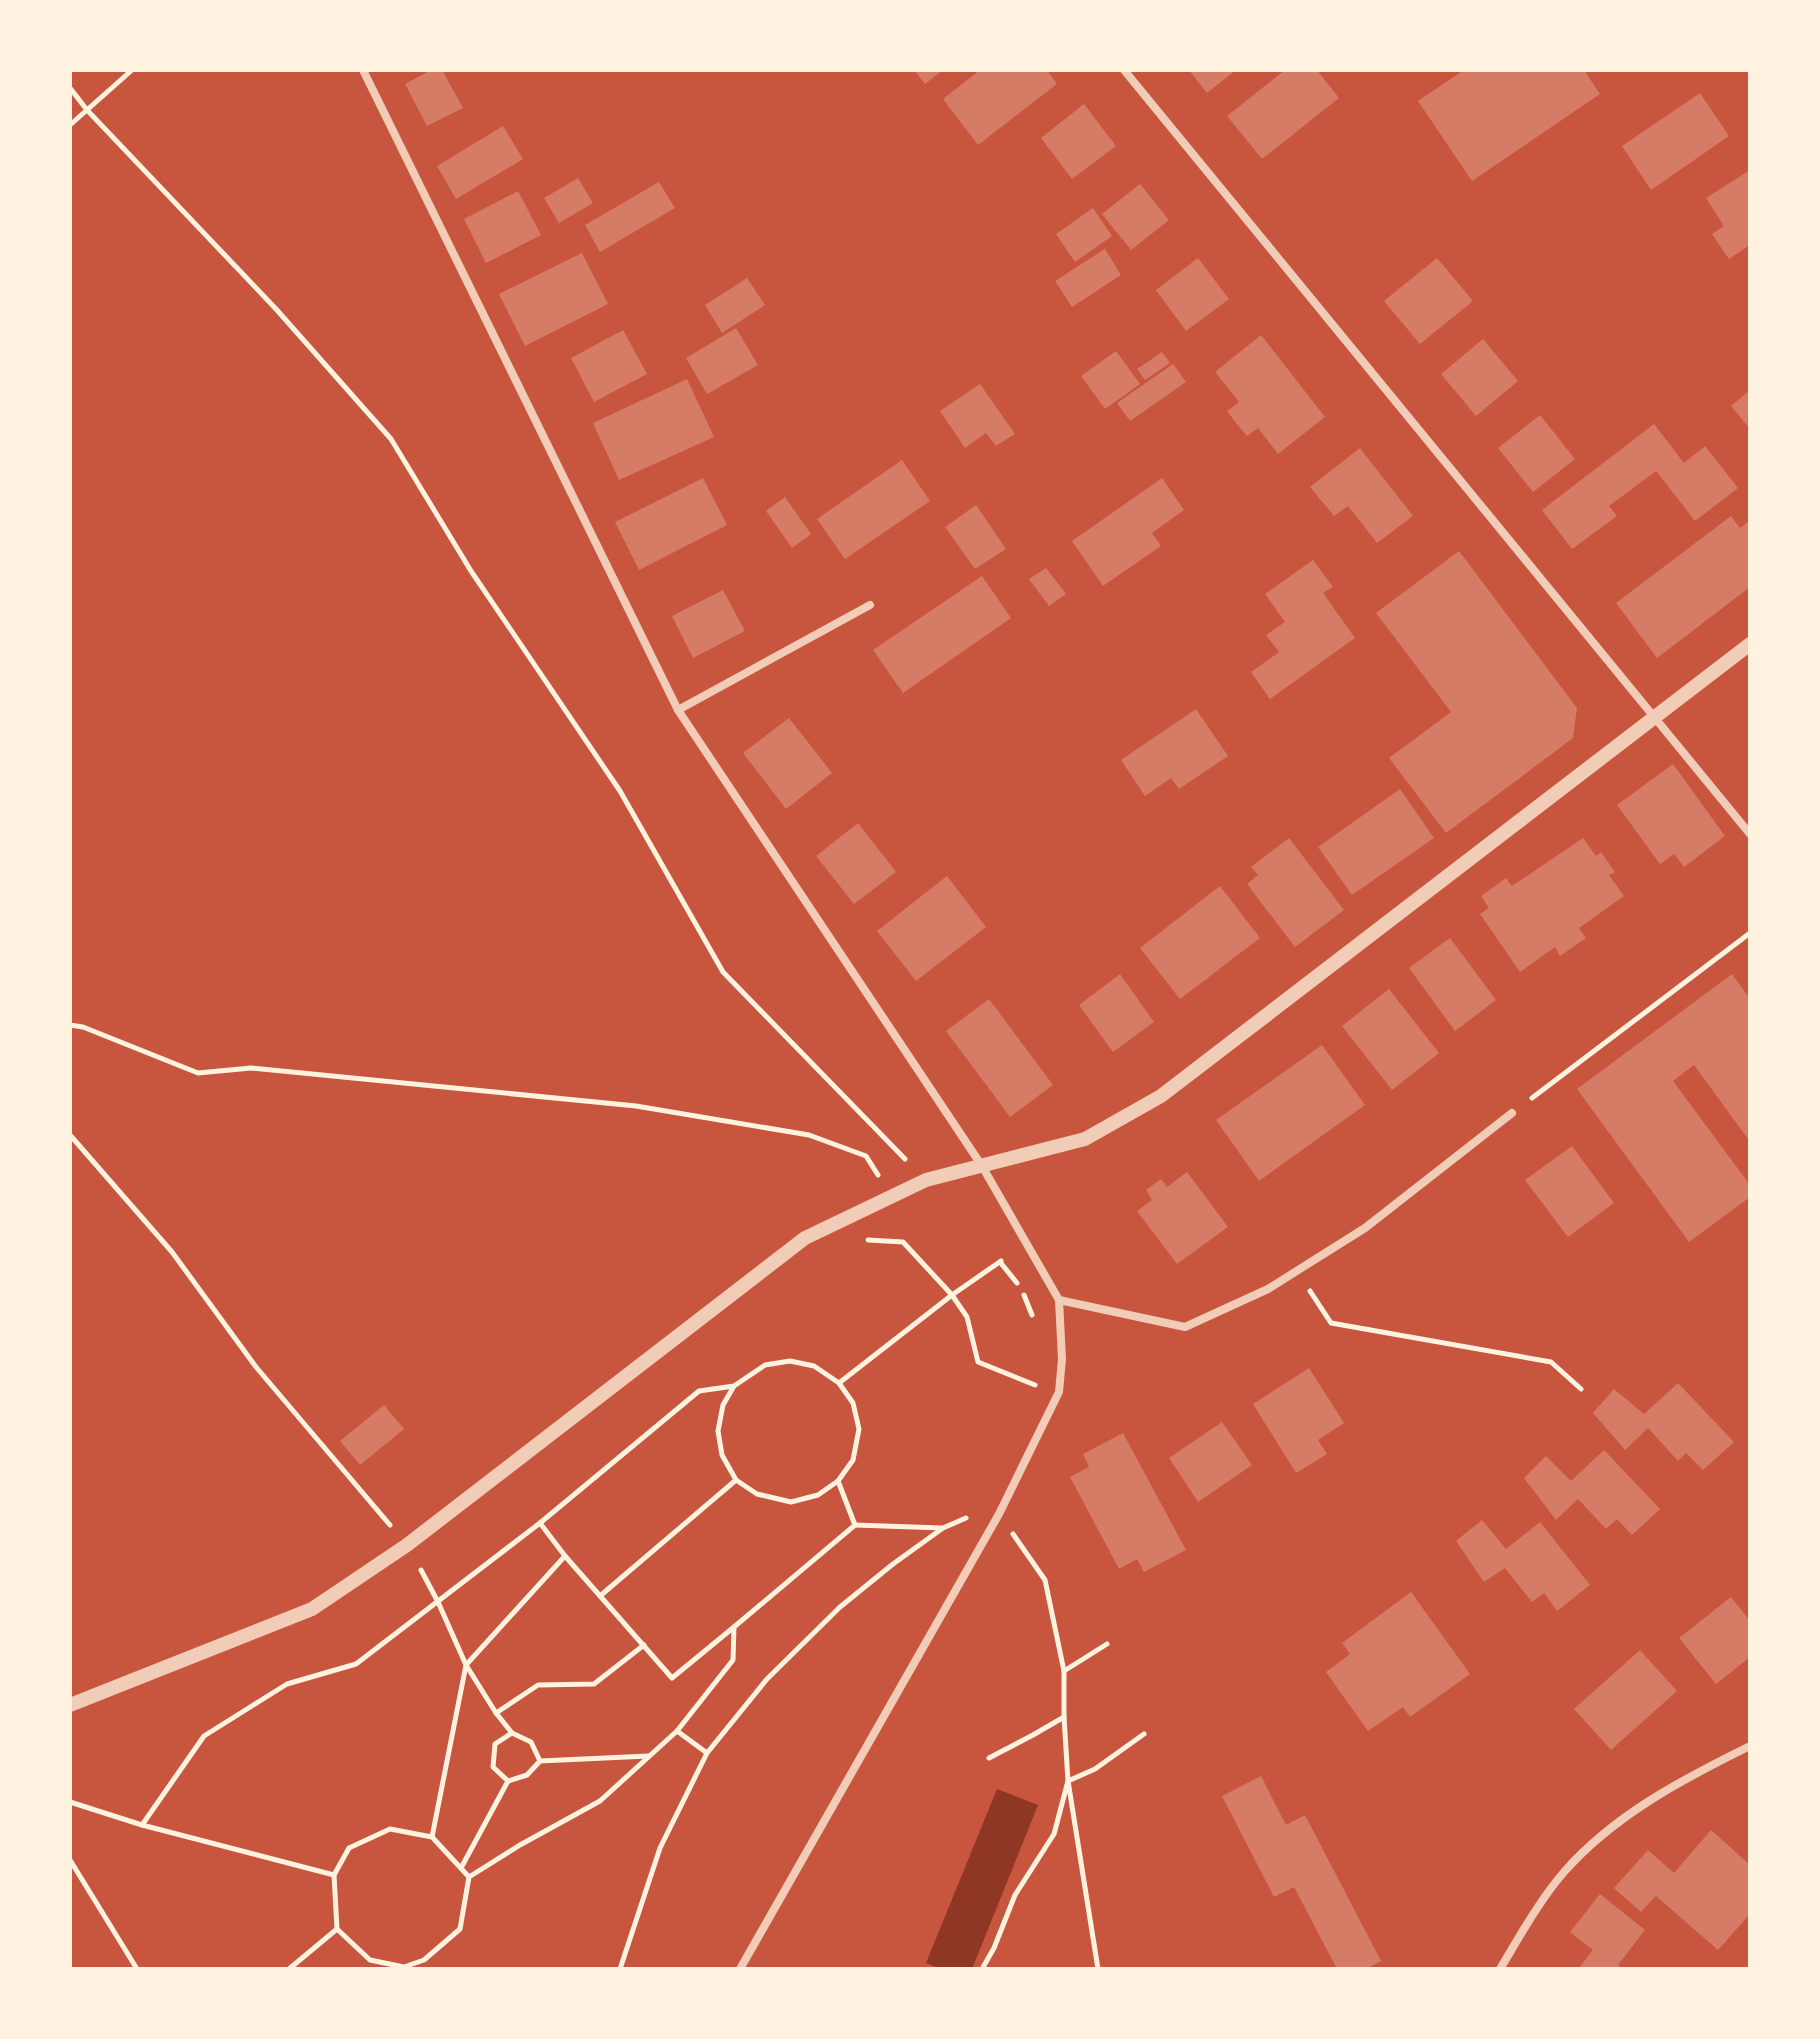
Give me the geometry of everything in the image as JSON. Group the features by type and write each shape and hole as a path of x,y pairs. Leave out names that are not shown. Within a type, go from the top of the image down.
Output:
{"street":[{"path":"363,70 678,710 982,1166 1059,1300 1062,1359 1059,1392 999,1514 740,1969"},
{"path":"1124,70 1750,834"},
{"path":"678,710 870,605"},
{"path":"70,1705 312,1609 407,1545 805,1238 926,1180 1085,1139 1161,1096 1750,644"},
{"path":"1059,1300 1185,1327 1268,1289 1365,1228 1512,1113"},
{"path":"1500,1969 1564,1872 1609,1828 1688,1776 1750,1746"}],"path":[{"path":"70,125 132,70"},
{"path":"70,88 87,110 276,309 391,439 471,571 620,791 723,972 926,1180"},
{"path":"1512,1113 1750,933"},
{"path":"70,1025 83,1027 198,1073 251,1068 636,1106 809,1135 866,1156 891,1196"},
{"path":"70,1135 172,1252 256,1367 407,1545 438,1602 466,1665 496,1713 512,1733 531,1742 540,1761"},
{"path":"861,1240 903,1242 952,1295 967,1317 978,1362 1059,1392"},
{"path":"839,1383 952,1295 1000,1262 1021,1288 1033,1317"},
{"path":"1297,1270 1331,1323 1551,1362 1581,1389"},
{"path":"790,1361 814,1366 839,1383 853,1403 859,1429 853,1460 838,1481 818,1495 791,1502 757,1494 736,1480 722,1455 718,1431 723,1405 734,1386 765,1365 790,1361"},
{"path":"1033,1396 1035,1374"},
{"path":"142,1825 204,1736 287,1684 356,1664 540,1523 699,1391 734,1386"},
{"path":"600,1596 736,1480"},
{"path":"838,1481 855,1525"},
{"path":"999,1514 1045,1580 1064,1671 1068,1781 1098,1969"},
{"path":"620,1969 660,1848 707,1753 767,1679 840,1607 943,1528 969,1517 961,1531"},
{"path":"540,1523 672,1678 855,1525 943,1528"},
{"path":"432,1837 466,1665 565,1556"},
{"path":"469,1877 432,1837 390,1829 349,1848 334,1875 337,1929 370,1960 404,1968 424,1960 460,1929 469,1877 600,1801 677,1731 733,1660 734,1627"},
{"path":"1064,1671 1107,1644"},
{"path":"496,1713 538,1685 594,1684 644,1645"},
{"path":"989,1758 1064,1717"},
{"path":"677,1731 707,1753"},
{"path":"508,1781 493,1767 495,1744 512,1733"},
{"path":"1068,1781 1095,1769 1144,1734"},
{"path":"461,1868 508,1781 527,1775 540,1761 649,1756"},
{"path":"982,1969 994,1948 1015,1895 1054,1834 1068,1781"},
{"path":"70,1802 142,1825 334,1875"},
{"path":"70,1860 137,1969"},
{"path":"289,1969 337,1929"}],"shaded area":[{"path":"997,1789 1038,1805 972,1969 941,1969 926,1963"}],"building":[{"path":"431,70 442,70 463,108 427,126 405,84"},
{"path":"914,70 943,70 925,84"},
{"path":"980,70 1047,70 1057,84 978,145 943,99"},
{"path":"1189,70 1236,70 1207,93"},
{"path":"1285,70 1317,70 1339,98 1262,159 1227,116"},
{"path":"1464,70 1584,70 1600,94 1472,181 1418,101"},
{"path":"1700,93 1729,136 1651,190 1622,146"},
{"path":"1084,104 1116,146 1072,179 1041,138"},
{"path":"503,126 523,159 456,199 437,166"},
{"path":"1750,170 1750,245 1729,259 1712,234 1724,226 1706,198"},
{"path":"578,178 593,203 559,223 544,198"},
{"path":"659,182 675,208 600,252 585,225"},
{"path":"1140,184 1169,220 1131,250 1102,214"},
{"path":"518,191 541,235 486,263 464,219"},
{"path":"1093,208 1112,236 1075,262 1056,234"},
{"path":"1105,249 1121,275 1072,307 1055,281"},
{"path":"582,253 608,304 525,346 499,294"},
{"path":"1198,258 1229,299 1186,331 1156,290"},
{"path":"1437,258 1473,301 1420,344 1384,301"},
{"path":"747,278 765,305 722,333 705,305"},
{"path":"736,328 758,365 707,394 686,358"},
{"path":"623,330 647,374 594,402 571,358"},
{"path":"1261,335 1325,417 1278,454 1258,428 1247,436 1236,423 1227,411 1239,402 1215,372"},
{"path":"1483,339 1518,381 1476,416 1441,374"},
{"path":"1116,351 1140,384 1105,409 1081,376"},
{"path":"1162,352 1170,363 1145,380 1137,369"},
{"path":"1173,364 1186,382 1130,421 1117,403"},
{"path":"687,379 714,437 619,480 593,423"},
{"path":"980,384 1015,434 996,446 986,433 965,448 940,411"},
{"path":"1750,390 1750,429 1731,406"},
{"path":"1540,415 1575,459 1533,492 1498,448"},
{"path":"1654,424 1684,463 1705,446 1738,488 1695,521 1656,471 1609,506 1617,516 1572,549 1542,510"},
{"path":"1360,448 1413,516 1377,543 1348,506 1334,516 1310,487"},
{"path":"902,460 930,501 845,559 817,519"},
{"path":"703,478 727,525 639,570 615,522"},
{"path":"1162,478 1184,510 1152,533 1161,546 1103,586 1072,541"},
{"path":"785,497 811,534 792,548 766,511"},
{"path":"976,505 1006,549 975,569 945,527"},
{"path":"1731,516 1740,528 1750,520 1750,587 1657,658 1616,603"},
{"path":"1459,551 1577,708 1573,738 1446,833 1389,758 1451,712 1376,613"},
{"path":"1313,560 1333,587 1323,593 1355,638 1270,699 1251,672 1279,652 1266,635 1285,622 1265,594"},
{"path":"1046,568 1066,594 1049,606 1029,579"},
{"path":"982,576 1011,618 903,693 873,650"},
{"path":"723,590 745,631 693,658 672,616"},
{"path":"1196,709 1228,756 1179,789 1171,778 1145,796 1121,760"},
{"path":"789,718 832,773 786,809 743,753"},
{"path":"1673,764 1725,836 1684,867 1674,854 1660,864 1617,805"},
{"path":"1400,789 1434,838 1352,895 1318,847"},
{"path":"858,823 896,872 854,904 816,856"},
{"path":"1289,838 1344,910 1295,947 1247,884 1258,875 1251,867"},
{"path":"1583,838 1596,856 1601,852 1615,872 1609,875 1624,896 1579,928 1586,938 1560,956 1555,947 1520,972 1480,914 1489,908 1481,896 1506,878 1512,886"},
{"path":"947,876 986,927 916,981 877,931"},
{"path":"1220,886 1260,938 1180,999 1140,948"},
{"path":"1450,938 1496,1000 1455,1031 1409,968"},
{"path":"1120,974 1154,1022 1113,1052 1079,1005"},
{"path":"1732,974 1750,999 1750,1137 1748,1139 1694,1065 1673,1081 1750,1185 1750,1197 1689,1242 1577,1089"},
{"path":"1389,989 1439,1053 1392,1090 1342,1026"},
{"path":"989,999 1053,1085 1010,1117 946,1031"},
{"path":"1322,1045 1365,1105 1259,1181 1216,1120"},
{"path":"1572,1146 1614,1203 1568,1237 1525,1180"},
{"path":"1187,1172 1228,1227 1177,1264 1137,1211 1152,1200 1146,1190 1161,1179 1167,1187"},
{"path":"1309,1368 1344,1423 1318,1440 1327,1454 1296,1473 1253,1404"},
{"path":"1678,1383 1734,1442 1703,1470 1686,1453 1678,1461 1648,1428 1625,1450 1593,1413 1614,1389 1644,1414"},
{"path":"384,1405 404,1429 360,1465 340,1441"},
{"path":"1222,1422 1252,1465 1198,1502 1169,1458"},
{"path":"1123,1433 1186,1550 1144,1572 1137,1559 1119,1569 1070,1477 1089,1467 1083,1454"},
{"path":"1604,1450 1660,1509 1632,1535 1617,1519 1606,1529 1578,1499 1556,1520 1524,1478 1546,1456 1571,1481"},
{"path":"1482,1520 1506,1549 1540,1522 1590,1585 1557,1611 1544,1593 1532,1602 1505,1568 1484,1582 1456,1541"},
{"path":"1411,1592 1470,1674 1410,1717 1403,1707 1368,1731 1326,1672 1350,1654 1342,1643"},
{"path":"1731,1597 1750,1621 1750,1657 1716,1684 1679,1638"},
{"path":"1640,1650 1677,1691 1611,1750 1574,1709"},
{"path":"1261,1776 1286,1825 1305,1815 1381,1961 1366,1969 1337,1969 1294,1887 1274,1897 1222,1796"},
{"path":"1711,1830 1750,1865 1750,1914 1718,1950 1656,1896 1641,1912 1614,1888 1648,1850 1674,1873"},
{"path":"1600,1894 1645,1930 1618,1965 1623,1969 1578,1969 1593,1950 1570,1932"}]}
